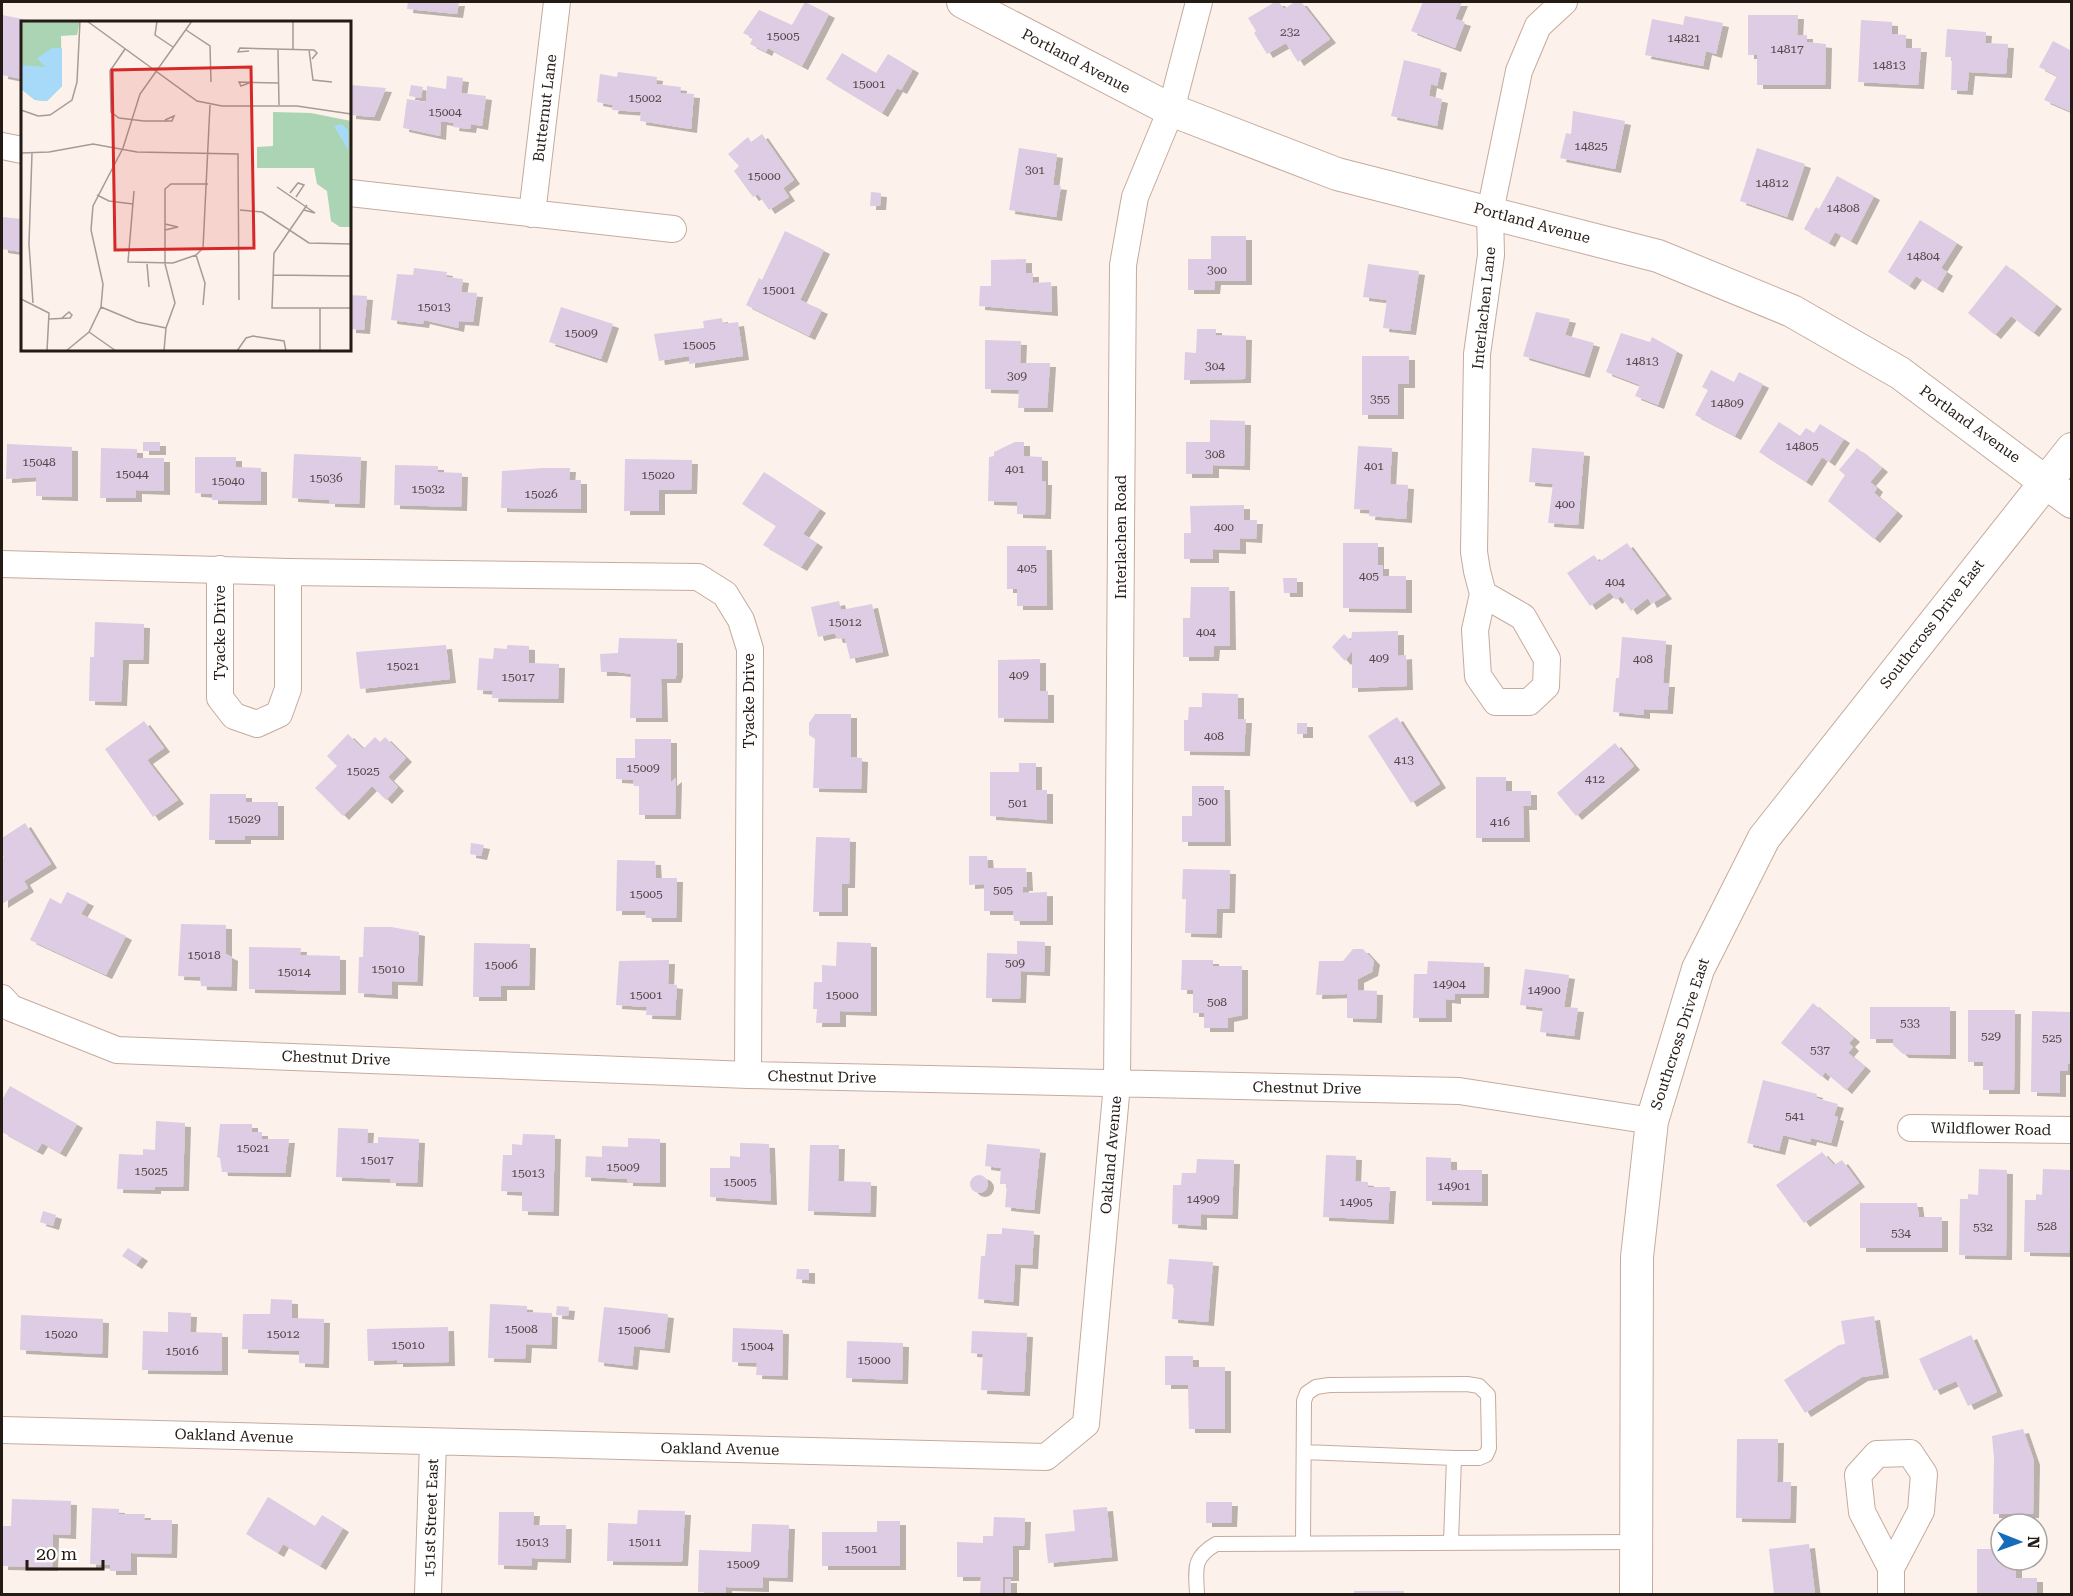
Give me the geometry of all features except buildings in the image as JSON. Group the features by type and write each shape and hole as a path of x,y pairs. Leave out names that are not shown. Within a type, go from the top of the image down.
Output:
{"street":[{"name":"Butternut Lane","path":"532,214 557,2"},
{"name":"Portland Avenue","path":"963,2 1171,110 1337,174 1658,256 1792,310 1900,373 2072,502"},
{"name":"Interlachen Road","path":"1118,1084 1123,265 1136,197 1171,110 1198,2"},
{"name":"Interlachen Lane","path":"1483,594 1474,552 1477,354 1491,255 1490,212 1519,71 1538,27 1564,2"},
{"path":"2,146 21,150"},
{"path":"351,193 673,229"},
{"name":"Southcross Drive East","path":"1636,1594 1636,1257 1652,1121 1698,969 1764,838 2072,448"},
{"name":"Tyacke Drive","path":"2,564 288,572 698,577 725,594 741,620 750,649 748,1075"},
{"name":"Tyacke Drive","path":"220,569 220,698 234,716 258,724 279,714 288,689 288,572"},
{"name":"Chestnut Drive","path":"2,998 11,1008 117,1050 748,1075 1459,1091 1652,1121"},
{"name":"Oakland Avenue","path":"2,1430 1046,1457 1086,1424 1118,1084"},
{"name":"Wildflower Road","path":"1911,1128 2072,1130"},
{"name":"151st Street East","path":"428,1594 433,1442"},
{"path":"1891,1568 1891,1594"}],"lane":[{"path":"1303,1542 1304,1452 1305,1401 1307,1393 1316,1387 1329,1385 1467,1384 1479,1386 1485,1391 1489,1404 1489,1448 1486,1455 1479,1458 1304,1452"},
{"path":"1451,1542 1454,1458"},
{"path":"1197,1594 1198,1559 1204,1551 1216,1544 1636,1542"}]}
